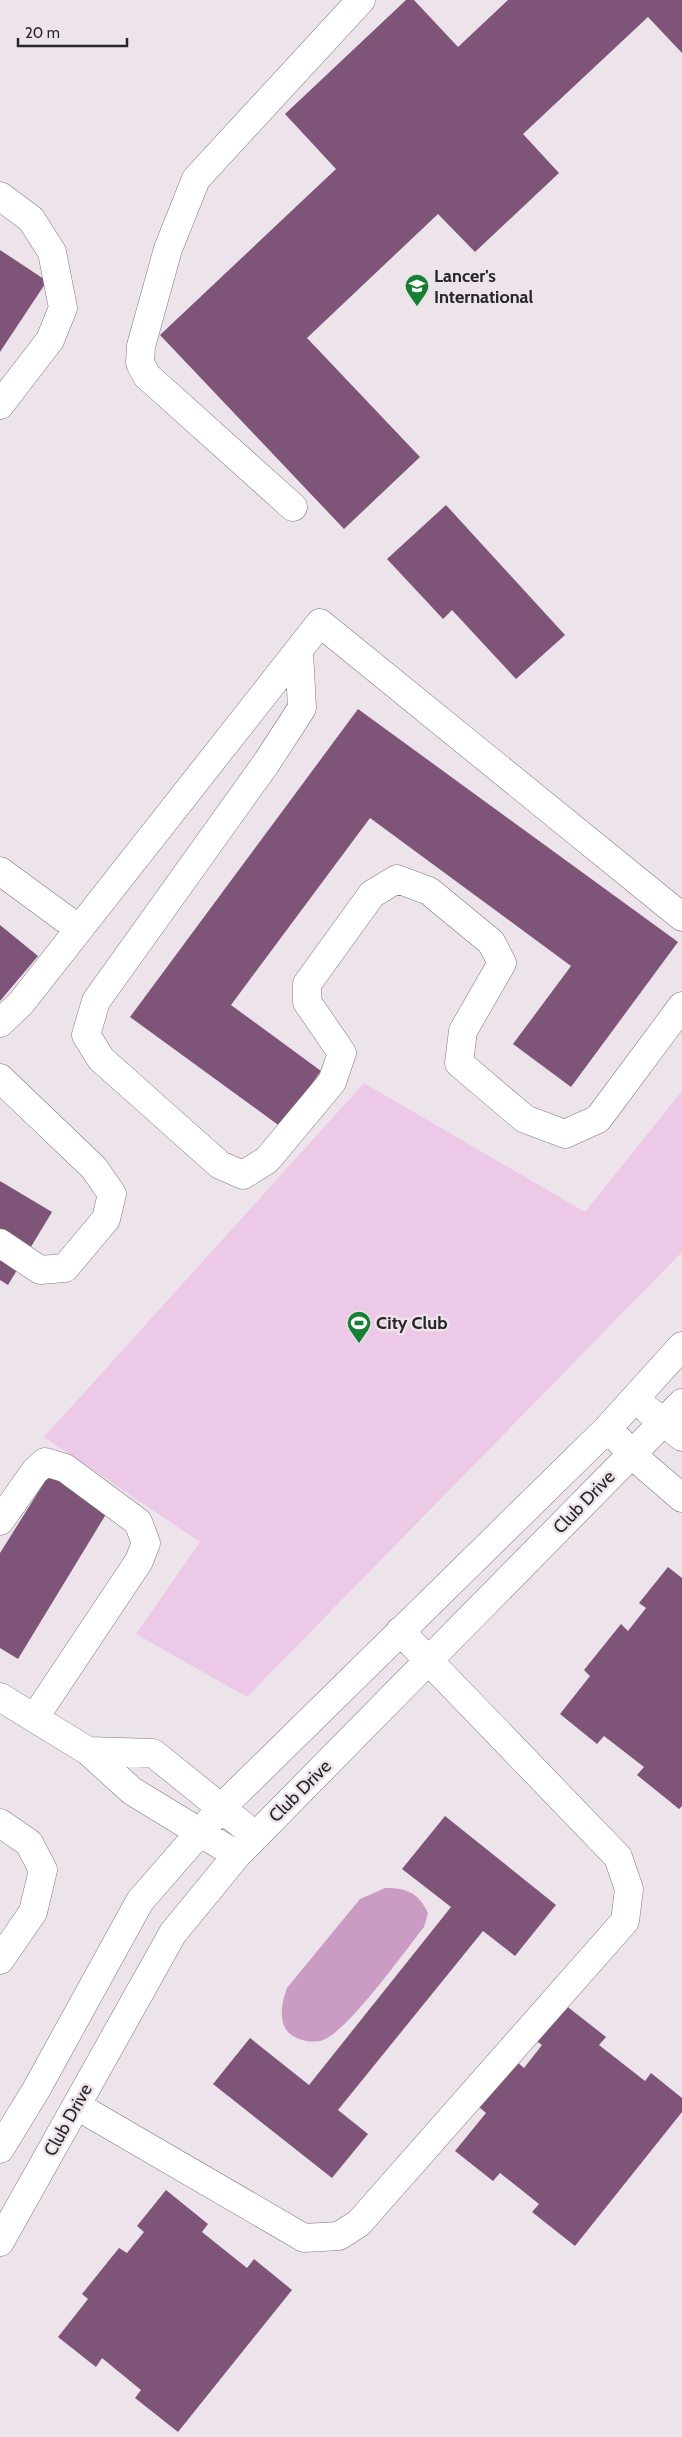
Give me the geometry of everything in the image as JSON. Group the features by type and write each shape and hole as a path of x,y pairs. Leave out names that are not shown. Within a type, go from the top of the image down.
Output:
{"street":[{"path":"293,508 147,376 140,363 141,346 168,249 196,179 361,0"},
{"path":"0,196 31,219 52,252 63,308 50,340 0,405"},
{"path":"0,1023 21,1004 320,623 682,917"},
{"path":"299,651 302,708 267,762 96,1001 86,1034 101,1059 220,1165 243,1175 267,1160 332,1082 342,1053 307,1002 307,984 372,894 397,879 429,891 491,942 502,963 463,1032 459,1063 525,1119 565,1134 598,1119 682,1006"},
{"path":"0,871 79,928"},
{"path":"0,1078 94,1168 112,1194 106,1219 65,1268 40,1270 0,1242"},
{"name":"Club Drive","path":"0,2149 36,2090 140,1901 221,1808 608,1428 682,1346"},
{"path":"634,1399 672,1429"},
{"name":"Club Drive","path":"0,2242 173,1933 237,1855 429,1662 631,1454 672,1429 682,1403"},
{"path":"608,1428 631,1454 682,1498"},
{"path":"0,1521 34,1471 45,1462 65,1468 138,1522 146,1542 139,1561 35,1717"},
{"path":"77,2106 304,2238 339,2236 359,2223 625,1921 629,1889 618,1857 400,1631"},
{"path":"0,1697 88,1751 132,1791 237,1855"},
{"path":"88,1751 154,1753 256,1836"},
{"path":"0,1823 29,1843 43,1870 33,1912 0,1960"}],"shaded area":[{"name":"City Club","path":"364,1083 585,1212 682,1091 682,1252 247,1697 136,1634 200,1542 44,1437"},
{"path":"385,1888 406,1891 421,1901 428,1913 424,1927 361,2007 334,2034 314,2042 291,2035 285,2027 282,2016 282,2004 287,1988 360,1899"}],"building":[{"path":"406,0 414,0 458,47 508,0 682,0 682,53 648,17 523,134 559,173 475,252 438,214 307,338 420,457 344,529 160,335 336,169 285,114"},
{"path":"0,250 47,281 0,352"},
{"path":"446,505 565,635 516,679 452,610 443,619 387,559"},
{"path":"358,709 678,942 571,1087 513,1044 571,966 370,818 231,1005 321,1071 281,1127 130,1017"},
{"path":"0,925 38,956 0,1001"},
{"path":"0,1181 52,1212 8,1285 0,1280"},
{"path":"52,1470 111,1506 18,1659 0,1648 0,1553"},
{"path":"668,1567 682,1578 682,1806 679,1809 637,1775 644,1767 604,1736 597,1744 560,1714 590,1676 584,1670 621,1624 628,1631 646,1608 639,1603"},
{"path":"445,1816 556,1905 515,1956 483,1931 338,2110 368,2134 332,2178 213,2084 250,2038 309,2085 451,1907 402,1869"},
{"path":"564,2004 606,2037 599,2045 645,2081 651,2073 682,2098 682,2112 575,2246 532,2212 539,2204 500,2173 493,2181 455,2151 486,2113 479,2107 516,2061 524,2068 542,2045 535,2040"},
{"path":"166,2190 208,2224 202,2232 247,2268 254,2259 292,2290 178,2432 135,2398 141,2390 102,2358 96,2367 58,2337 88,2299 82,2294 119,2248 127,2253 144,2232 137,2226"}],"place":[{"name":"Lancer's International","path":"417,307"},
{"name":"City Club","path":"359,1344"}]}
